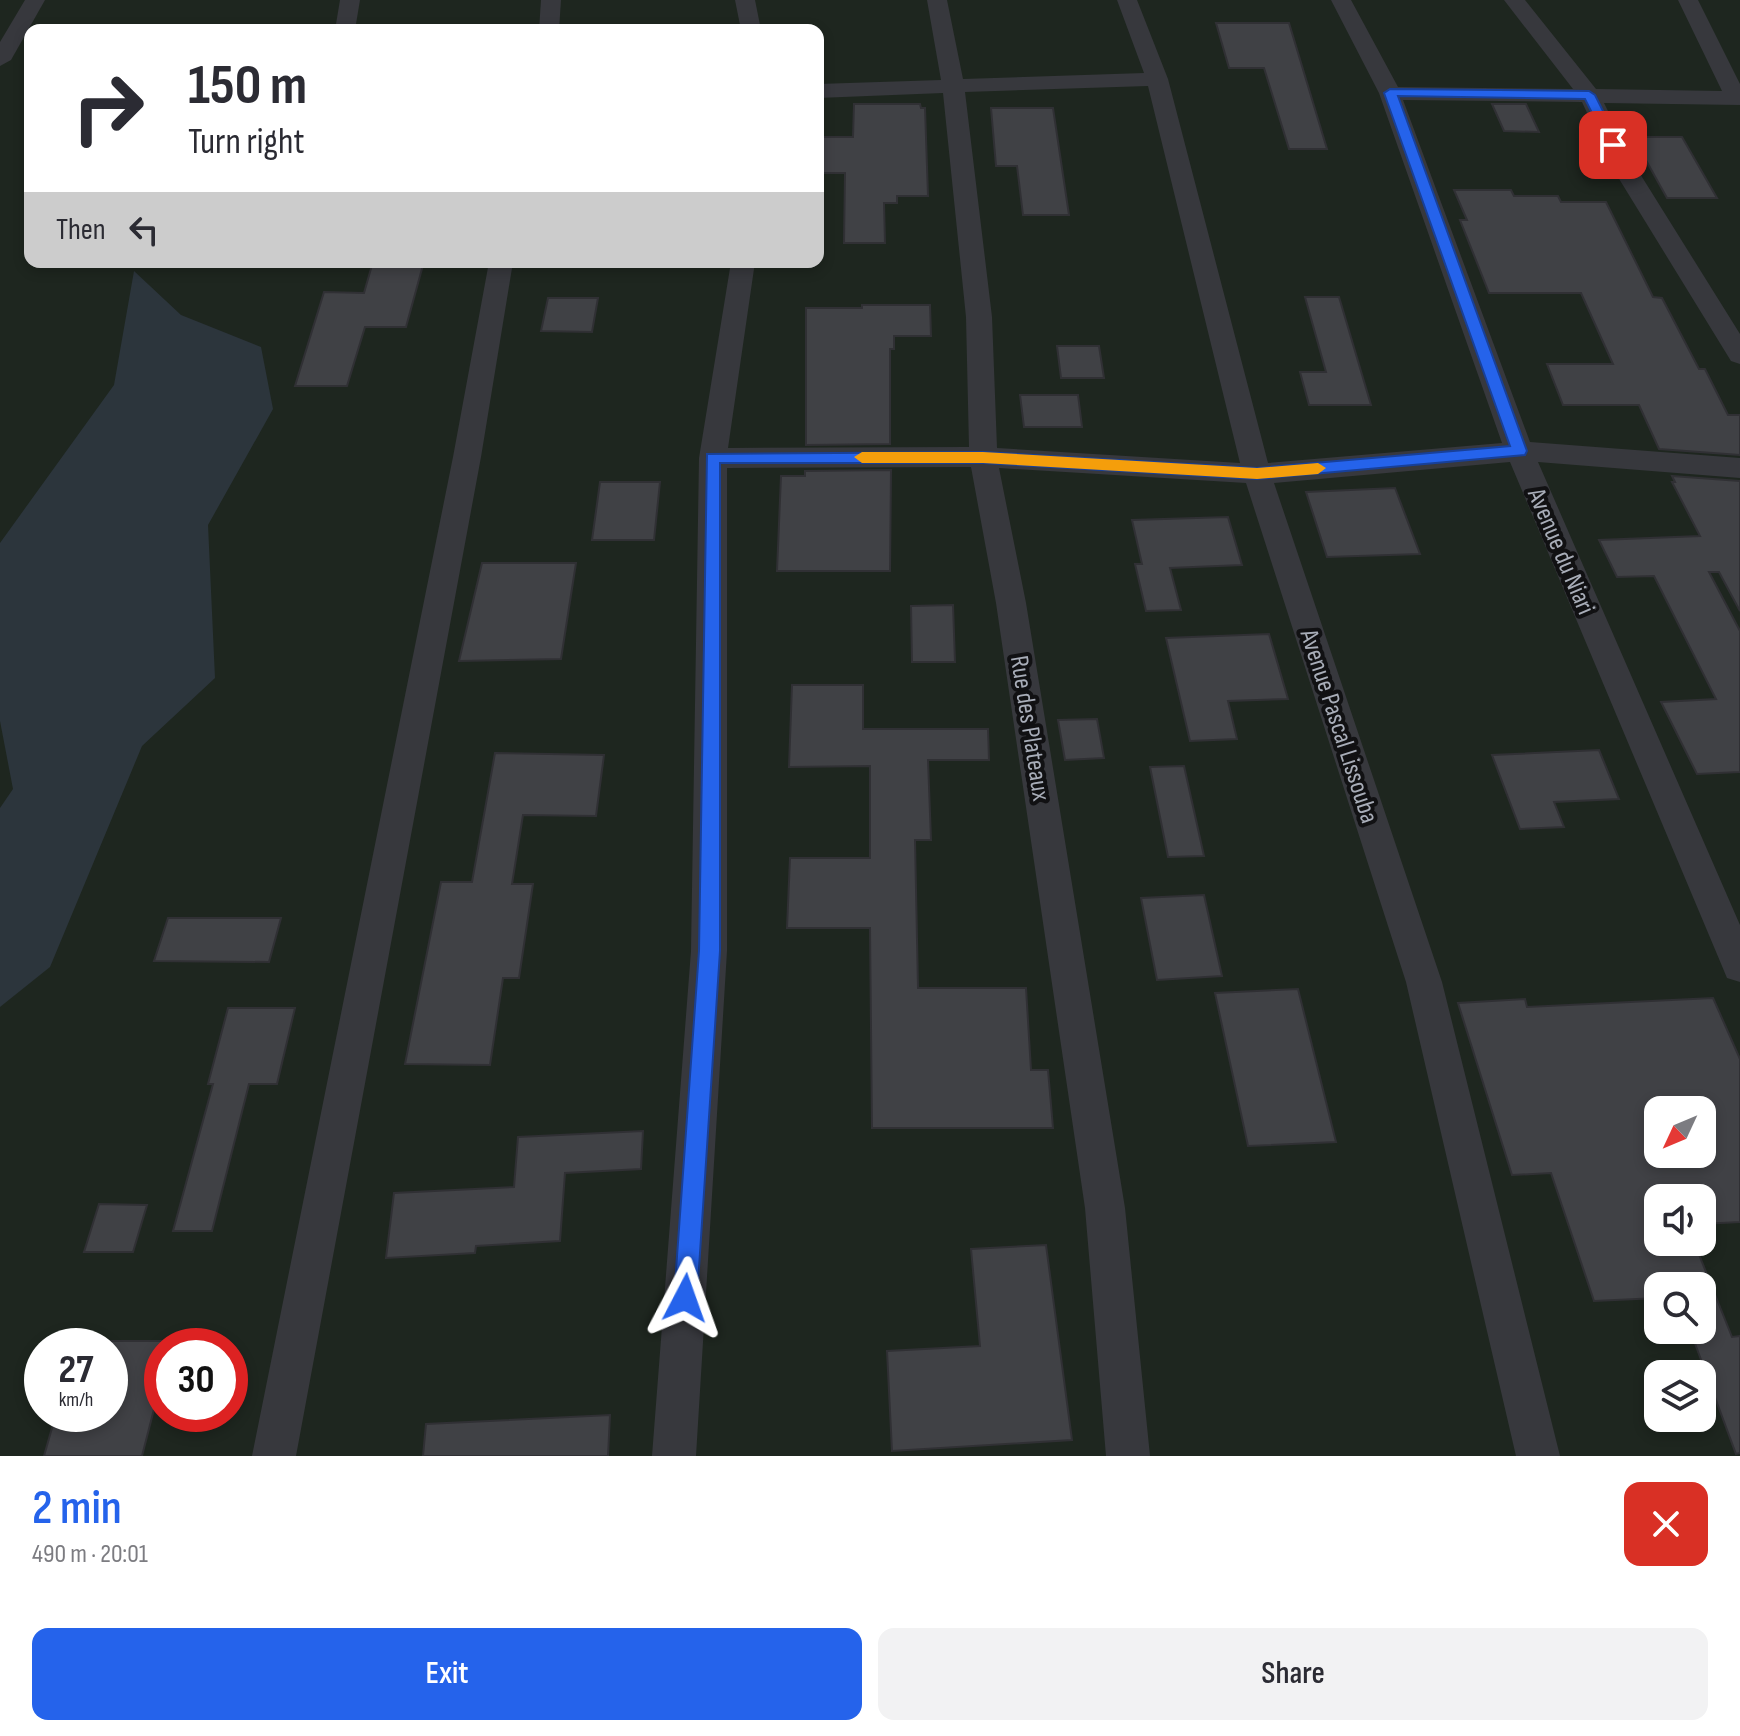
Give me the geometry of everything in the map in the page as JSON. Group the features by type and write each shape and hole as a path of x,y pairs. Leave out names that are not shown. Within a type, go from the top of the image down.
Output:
{"street":[{"path":"29,24 35,0"},
{"path":"346,24 350,0"},
{"path":"549,24 551,0"},
{"path":"745,0 750,24"},
{"name":"Rue des Plateaux","path":"937,0 953,85 979,317 983,457 1011,603 1105,1208 1128,1456"},
{"name":"Avenue Pascal Lissouba","path":"1127,0 1157,79 1257,474 1424,982 1538,1456"},
{"name":"Avenue du Niari","path":"1341,0 1390,93 1519,451 1740,966"},
{"path":"1514,0 1589,95 1625,169 1740,355"},
{"path":"1390,93 1738,98 1688,0"},
{"path":"0,60 24,33"},
{"path":"824,91 1157,79"},
{"path":"274,1456 467,457 500,268"},
{"path":"674,1456 709,951 713,458 733,268"},
{"path":"713,458 983,457 1257,474 1519,451 1740,468"}],"shaded area":[{"path":"0,0 1740,0 1740,1456 0,1456"},
{"path":"134,271 181,315 261,347 273,409 208,525 215,678 142,746 50,967 0,1007 0,808 13,789 0,721 0,543 114,385"}],"building":[{"path":"1216,23 1289,23 1327,149 1289,149 1264,68 1229,68"},
{"path":"854,104 920,104 921,108 925,108 928,196 897,196 897,203 884,203 885,243 844,243 845,173 824,173 824,137 853,137"},
{"path":"1492,104 1526,104 1539,132 1504,131"},
{"path":"991,108 1053,108 1069,215 1023,215 1017,166 996,166"},
{"path":"1633,137 1682,137 1717,198 1667,198"},
{"path":"1454,190 1511,190 1514,196 1558,196 1561,202 1606,202 1653,297 1662,298 1699,369 1705,369 1728,415 1740,415 1740,455 1659,449 1639,405 1563,405 1547,364 1613,364 1581,293 1489,293 1460,220 1467,220"},
{"path":"371,268 422,268 406,327 365,327 347,386 295,386 324,292 364,293"},
{"path":"1305,297 1339,297 1371,405 1309,405 1300,372 1326,372"},
{"path":"548,298 598,298 592,332 541,331"},
{"path":"862,305 930,305 931,336 894,336 894,349 890,349 890,444 806,445 806,308 862,308"},
{"path":"1057,346 1099,346 1104,378 1061,378"},
{"path":"1020,395 1078,395 1082,427 1024,427"},
{"path":"891,470 890,571 777,571 781,476 805,476 805,471"},
{"path":"1672,476 1740,481 1740,611 1719,572 1709,572 1740,631 1740,772 1697,774 1661,702 1716,699 1654,576 1617,577 1599,540 1700,536 1672,482 1675,482"},
{"path":"600,482 660,482 654,540 592,540"},
{"path":"1395,488 1420,554 1327,557 1306,492"},
{"path":"1228,517 1242,565 1170,568 1181,610 1146,611 1135,564 1142,564 1132,520"},
{"path":"482,563 576,563 561,659 459,661"},
{"path":"953,605 955,662 912,662 911,606"},
{"path":"1269,634 1288,699 1228,701 1237,739 1190,741 1166,638"},
{"path":"792,685 863,685 863,729 988,729 989,760 928,760 931,840 915,840 918,988 1026,988 1031,1070 1048,1070 1053,1128 872,1128 870,928 787,928 790,858 870,858 870,766 789,767"},
{"path":"1097,719 1104,758 1065,760 1058,720"},
{"path":"1599,750 1619,799 1554,802 1564,827 1520,829 1492,755"},
{"path":"495,753 604,755 596,816 523,815 512,884 533,884 519,978 503,978 490,1065 405,1064 441,882 472,882"},
{"path":"1184,766 1204,856 1168,857 1150,767"},
{"path":"1204,895 1222,976 1157,980 1141,898"},
{"path":"168,918 281,918 269,962 154,961"},
{"path":"1298,989 1336,1142 1248,1146 1215,993"},
{"path":"1713,998 1740,1059 1740,1222 1716,1223 1716,1184 1644,1184 1644,1256 1700,1256 1706,1272 1644,1272 1644,1299 1594,1301 1551,1173 1512,1175 1458,1003 1525,999 1527,1007"},
{"path":"228,1008 295,1008 277,1084 249,1084 212,1231 173,1231 213,1084 208,1084"},
{"path":"643,1131 641,1169 565,1173 560,1241 476,1246 475,1253 386,1258 394,1193 514,1187 518,1137"},
{"path":"99,1204 147,1205 133,1252 84,1252"},
{"path":"1046,1245 1072,1440 892,1451 887,1351 980,1346 971,1249"},
{"path":"1716,1297 1732,1337 1740,1336 1740,1453 1736,1454 1716,1400 1716,1360 1701,1360 1695,1344 1716,1344"},
{"path":"128,1341 144,1341 144,1432 148,1432 142,1456 44,1456 51,1432 128,1432"},
{"path":"610,1415 608,1456 423,1456 426,1424"}],"slow traffic":[{"path":"862,457 983,457 1257,474 1318,468"}],"route":[{"path":"685,1298 709,951 713,458 983,457 1257,474 1519,451 1390,93 1589,95 1613,145"}]}
